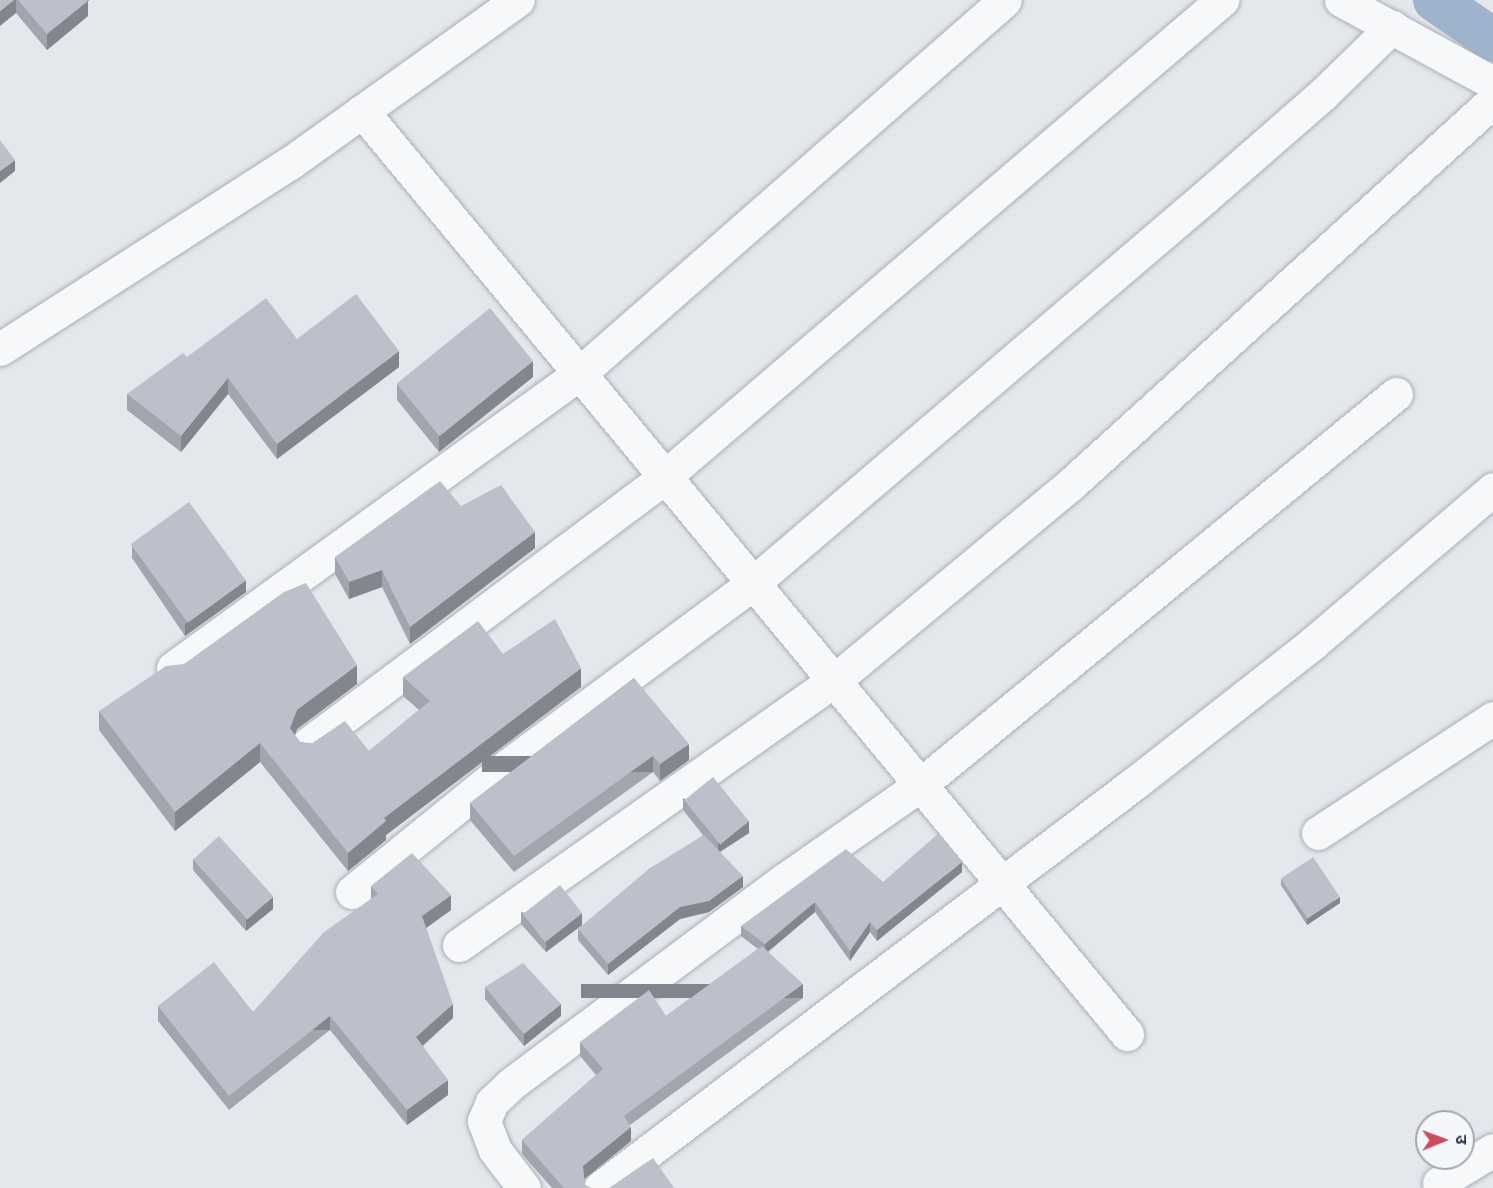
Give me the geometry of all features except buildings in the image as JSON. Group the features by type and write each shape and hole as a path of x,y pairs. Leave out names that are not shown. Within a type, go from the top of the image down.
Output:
{"street":[{"path":"0,350 290,163 518,0"},
{"path":"174,668 580,373 1005,0"},
{"path":"308,744 663,478 1222,0"},
{"path":"1341,0 1493,83"},
{"path":"351,892 507,766 752,584 1214,189 1322,95 1392,27"},
{"path":"459,945 836,680 1071,484 1493,101"},
{"path":"362,111 580,373 663,478 836,680 999,883 1127,1034"},
{"path":"524,1188 486,1135 484,1122 492,1102 784,880 920,784 1396,394"},
{"path":"600,1188 1313,643 1493,489"},
{"path":"1318,833 1493,717"},
{"path":"1439,1183 1493,1150"}],"waterway":[{"path":"1435,0 1493,40"}]}
